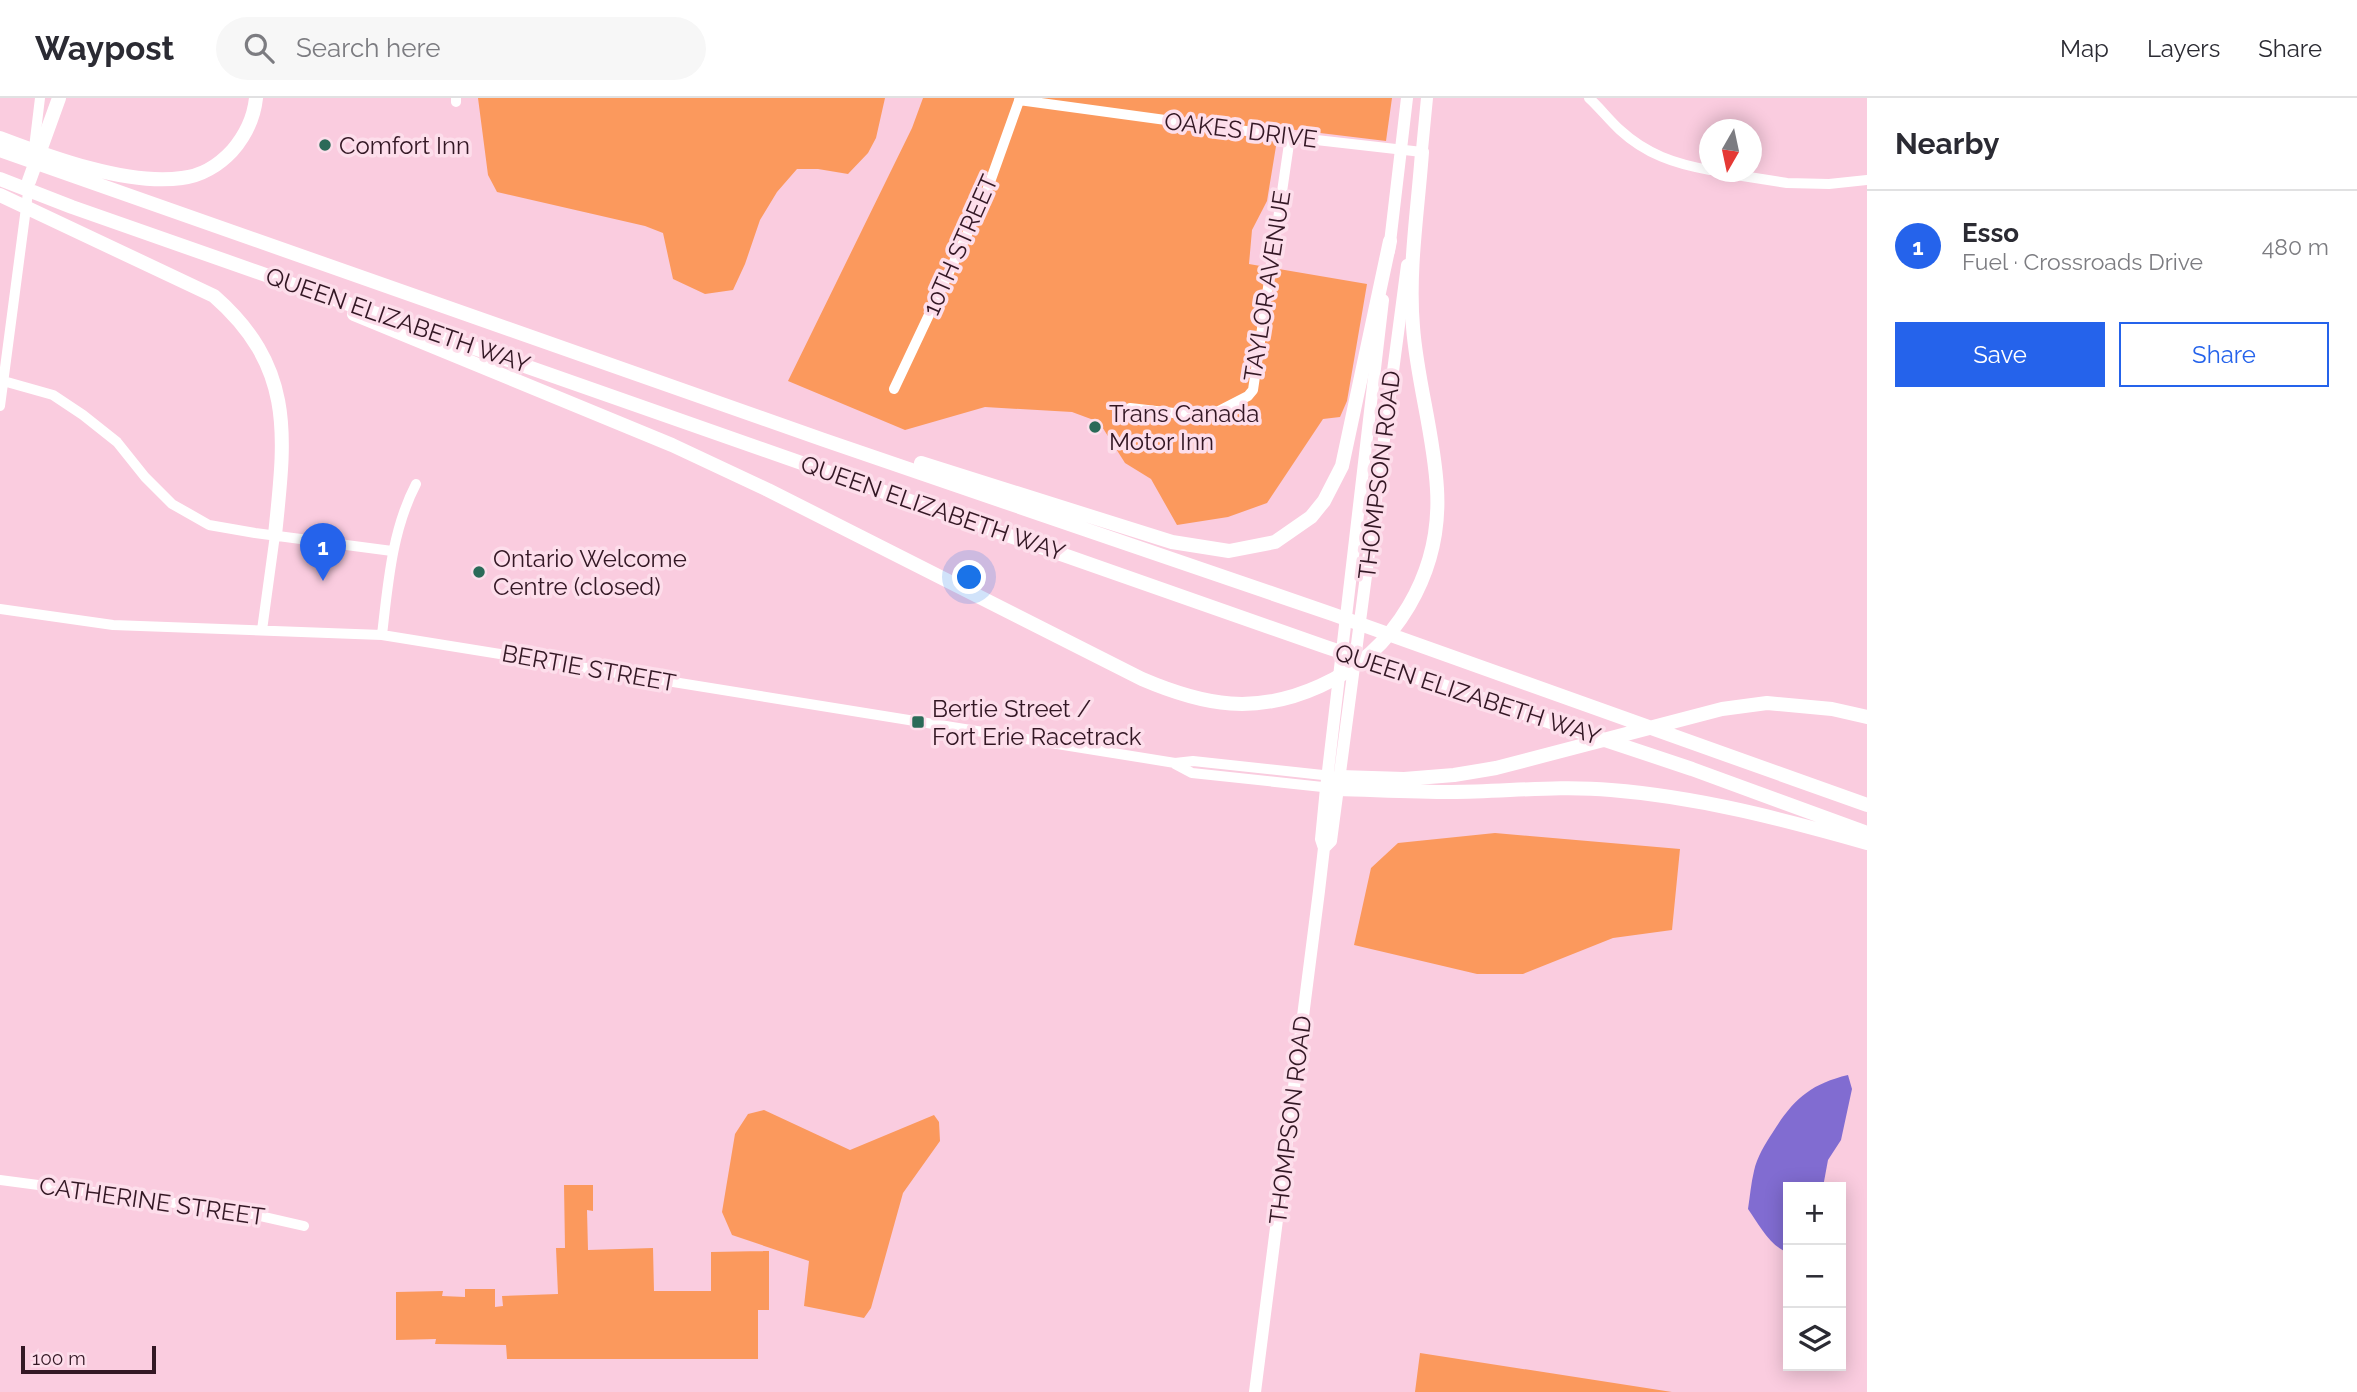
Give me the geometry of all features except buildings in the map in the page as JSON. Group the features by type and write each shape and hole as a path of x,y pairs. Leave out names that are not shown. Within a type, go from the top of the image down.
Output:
{"highway":[{"path":"29,181 59,98"},
{"path":"78,171 139,178 183,178 205,172 237,145 247,128 256,98"},
{"name":"QUEEN ELIZABETH WAY","path":"0,138 9,150 78,171 824,440 1332,614 1867,805"},
{"path":"263,273 390,330 672,445 780,496 1172,692 1203,701 1258,703 1287,698 1322,685 1363,660 1390,634 1405,613 1425,570 1437,519 1435,472 1413,325 1412,294 1422,152"},
{"name":"QUEEN ELIZABETH WAY","path":"4,181 1326,647 1692,769 1867,833"},
{"path":"3,196 214,296 235,314 267,362 279,395 281,480 275,535"},
{"path":"824,440 911,460 1171,542 1229,551 1275,542 1311,517 1324,501 1342,466 1390,241"},
{"path":"1333,782 1454,775 1486,769 1722,709 1767,704 1832,709 1867,717"},
{"path":"1333,782 1451,792 1609,789 1691,799 1776,818 1867,843"}],"main road":[{"name":"THOMPSON ROAD","path":"1255,1392 1324,848 1331,841 1333,782 1407,98"},
{"name":"THOMPSON ROAD","path":"1333,782 1422,152 1427,98"}],"street":[{"path":"0,406 40,98"},
{"path":"1589,98 1598,102 1619,129 1648,152 1679,164 1699,168"},
{"name":"OAKES DRIVE","path":"1019,99 1290,137 1422,152"},
{"name":"10TH STREET","path":"894,389 985,196 1019,99"},
{"name":"TAYLOR AVENUE","path":"1130,408 1200,416 1213,414 1248,396 1253,390 1290,137"},
{"path":"1762,179 1829,184 1867,180"},
{"path":"2,381 53,395 83,415 117,442 145,477 172,504 209,525 392,551"},
{"path":"382,635 392,551 408,499 416,484"},
{"path":"261,630 275,535"},
{"name":"BERTIE STREET","path":"0,609 113,625 382,635 1175,763 1193,761 1333,782"},
{"name":"CATHERINE STREET","path":"0,1180 243,1212 304,1226"}],"shaded area":[{"path":"478,98 885,98 876,138 868,153 848,174 797,169 777,192 760,220 733,290 705,294 673,279 663,233 645,226 497,192 488,175"},
{"path":"923,98 1392,98 1386,141 1279,128 1267,201 1252,230 1249,264 1367,284 1347,401 1340,417 1323,419 1267,503 1228,517 1177,525 1151,479 1125,463 1099,422 1072,412 985,407 905,430 788,381 912,128"},
{"path":"1495,833 1680,849 1672,930 1613,938 1523,974 1477,974 1354,945 1371,868 1398,843"},
{"path":"1848,1075 1852,1089 1841,1140 1828,1160 1824,1182 1783,1182 1783,1250 1776,1246 1748,1209 1755,1166 1780,1121 1796,1102 1823,1083"},
{"path":"764,1110 850,1150 934,1115 939,1122 940,1141 903,1193 871,1308 864,1318 804,1306 809,1261 732,1235 722,1212 735,1134 748,1114"},
{"path":"564,1185 593,1185 593,1211 587,1210 588,1250 653,1248 654,1291 711,1291 711,1252 769,1251 769,1310 758,1310 758,1359 507,1359 506,1345 435,1344 436,1339 396,1340 396,1292 443,1291 442,1296 465,1297 465,1289 495,1289 495,1307 503,1306 502,1296 558,1294 556,1248 565,1248"},
{"path":"1420,1353 1672,1392 1415,1392"}],"place":[{"name":"Comfort Inn","path":"325,145"},
{"name":"Trans Canada Motor Inn","path":"1095,427"},
{"name":"Ontario Welcome Centre (closed)","path":"479,572"},
{"name":"Esso","path":"323,581"},
{"name":"Bertie Street / Fort Erie Racetrack","path":"918,722"}]}
